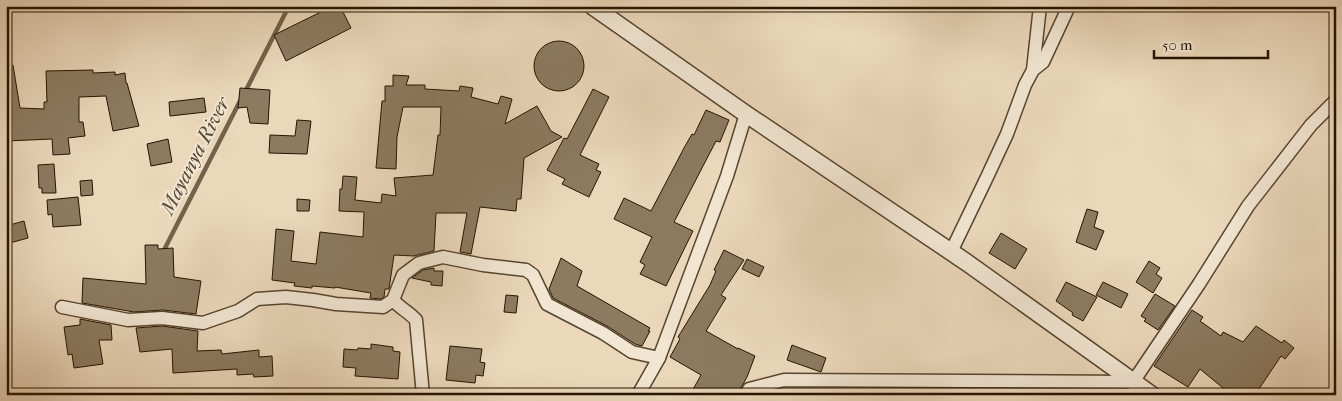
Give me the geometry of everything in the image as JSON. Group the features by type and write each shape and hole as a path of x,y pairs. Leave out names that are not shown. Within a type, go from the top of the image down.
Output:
{"street":[{"path":"592,6 746,114 950,252 1152,395"},
{"path":"950,252 992,167 1033,70 1040,6"},
{"path":"1033,70 1043,62 1069,6"},
{"path":"1133,382 1199,284 1248,206 1311,125 1336,100"},
{"path":"638,395 659,358 727,176 746,114"},
{"path":"62,307 128,320 162,318 203,323 238,312 257,298 286,297 336,304 383,307 393,300 403,275 419,262 443,257 483,265 526,270 533,276 547,304 604,333 632,352 659,358"},
{"path":"393,300 401,309 412,314 416,320 423,395"},
{"path":"747,395 749,389 784,380 1133,382"}],"building":[{"path":"333,6 340,6 351,28 286,61 274,35"},
{"path":"554,41 564,41 577,48 584,61 584,71 577,84 564,91 554,91 545,87 538,80 534,71 534,61 538,52 545,45"},
{"path":"6,65 13,65 20,108 44,109 44,102 47,102 46,71 93,70 93,73 115,72 115,75 125,73 126,83 139,126 113,131 106,96 79,97 79,122 83,122 85,136 68,138 70,154 53,155 52,139 6,141"},
{"path":"393,75 409,76 406,85 425,85 425,89 459,91 460,86 473,88 471,97 498,104 501,96 512,99 505,124 537,106 551,131 562,137 524,158 521,199 517,199 516,211 480,207 471,254 460,252 467,213 436,213 434,251 414,256 394,255 389,289 385,289 384,297 381,299 370,298 371,293 335,287 312,286 312,288 294,286 295,283 272,280 276,229 294,231 291,261 316,264 320,232 363,237 364,212 339,211 340,189 342,189 343,176 357,177 355,200 381,203 382,194 396,196 394,178 433,175 438,135 440,135 441,107 403,107 397,137 396,169 376,168 382,101 385,101 385,86 393,86"},
{"path":"240,88 270,90 268,124 250,123 247,107 238,108"},
{"path":"593,89 609,97 580,155 599,164 596,170 601,172 589,197 562,184 565,179 547,170 564,138 567,139"},
{"path":"204,98 206,112 170,116 169,102"},
{"path":"706,110 729,120 720,142 716,141 674,222 693,231 666,286 640,274 645,265 640,262 652,237 614,219 624,198 651,211"},
{"path":"297,120 311,121 307,154 269,153 270,135 295,136"},
{"path":"168,139 172,162 151,166 147,144"},
{"path":"54,164 56,193 42,193 42,188 39,188 38,165"},
{"path":"92,180 93,195 81,196 80,181"},
{"path":"78,197 81,225 53,227 52,214 48,215 47,200"},
{"path":"297,199 310,200 309,211 297,211"},
{"path":"1087,209 1098,212 1094,227 1104,231 1096,250 1076,242"},
{"path":"24,221 28,238 6,244 6,226"},
{"path":"1001,233 1027,249 1015,269 989,253"},
{"path":"145,245 158,245 158,249 173,248 174,277 201,281 196,314 163,310 134,312 82,303 83,278 146,284"},
{"path":"724,250 744,260 721,295 726,298 706,331 755,356 747,377 737,395 690,395 701,375 670,357 680,339 678,337 710,285 716,271 714,270"},
{"path":"561,258 582,271 577,286 650,328 642,346 635,344 607,326 553,298 549,289"},
{"path":"747,259 764,267 759,277 742,269"},
{"path":"1149,261 1160,268 1156,274 1162,278 1153,293 1136,282"},
{"path":"434,268 434,271 443,271 442,286 431,285 431,282 412,278 423,270"},
{"path":"1066,282 1097,297 1083,321 1072,315 1073,313 1056,301"},
{"path":"1103,282 1128,294 1121,308 1096,295"},
{"path":"1155,294 1175,306 1158,330 1144,321 1146,319 1141,316"},
{"path":"506,295 518,296 516,313 504,312"},
{"path":"1192,310 1203,317 1200,321 1221,336 1223,332 1243,342 1256,326 1282,343 1284,340 1294,348 1285,359 1281,356 1255,395 1217,395 1223,388 1200,369 1188,387 1154,366"},
{"path":"80,319 111,325 112,340 99,340 103,364 74,368 72,354 68,355 64,327 80,325"},
{"path":"162,326 198,331 197,351 221,350 222,354 259,350 259,357 272,356 273,376 254,377 253,374 237,375 237,369 173,373 172,349 140,352 136,328"},
{"path":"371,344 393,347 393,351 400,352 398,379 355,376 356,368 343,367 344,349 371,349"},
{"path":"792,345 826,358 821,372 787,360"},
{"path":"450,346 482,349 480,362 485,363 483,376 476,375 475,383 446,380"}],"waterway":[{"name":"Mayanya River","path":"245,92 289,6"},
{"name":"Mayanya River","path":"163,252 240,101"}]}
